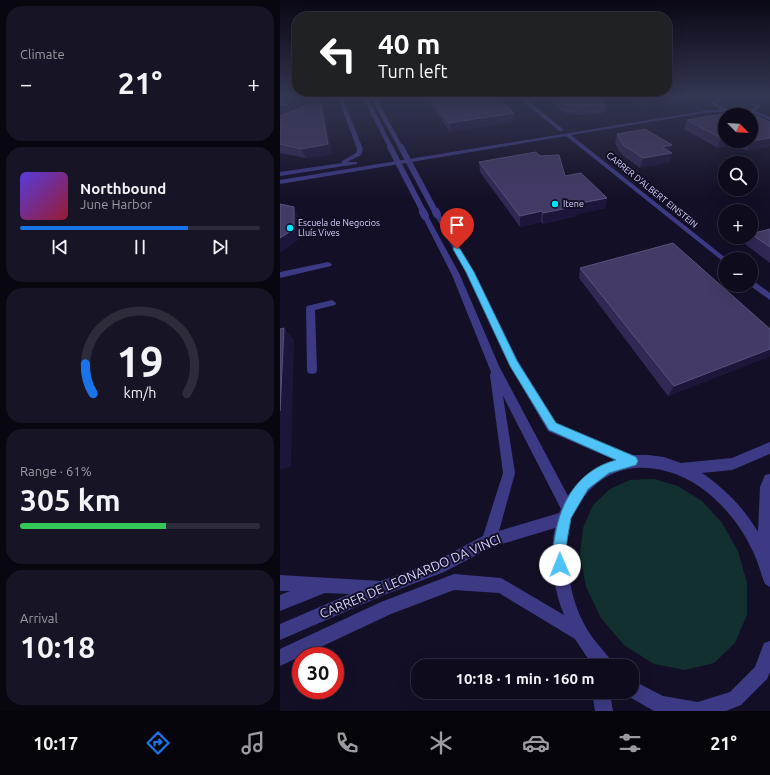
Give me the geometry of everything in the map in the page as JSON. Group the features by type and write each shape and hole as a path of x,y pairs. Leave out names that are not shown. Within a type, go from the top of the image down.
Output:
{"street":[{"path":"327,167 350,160 359,154 360,149 353,130"},
{"path":"382,130 456,275 494,367 566,514"},
{"path":"391,130 470,272 514,363 552,427 632,461"},
{"path":"386,158 560,130"},
{"path":"280,182 596,130"},
{"name":"CARRER D'ALBERT EINSTEIN","path":"567,135 718,255"},
{"path":"280,174 363,162"},
{"path":"280,275 328,264"},
{"path":"758,288 770,297"},
{"path":"312,370 310,308 332,303"},
{"path":"489,540 509,473 494,367"},
{"path":"680,469 732,464 770,448"},
{"path":"596,659 579,633 563,591 559,552 566,514 584,485 606,468 632,461 656,462 680,469 705,482 728,502 748,527 764,556 770,579"},
{"path":"764,556 767,488 770,480"},
{"name":"CARRER DE LEONARDO DA VINCI","path":"280,632 382,588 439,567 489,540 566,514"},
{"name":"CARRER DE LEONARDO DA VINCI","path":"280,658 387,608 454,582 501,586 579,633"},
{"path":"280,583 382,588"},
{"path":"280,603 325,585"},
{"path":"639,694 662,705 698,711 735,699 761,673 770,649"},
{"path":"602,699 604,711"}],"green space":[{"path":"654,479 678,486 702,501 722,523 738,551 747,583 747,615 735,643 714,663 685,670 654,664 624,645 601,618 586,587 580,556 583,528 593,505 610,489 630,480"}],"building":[{"path":"280,130 325,130 328,144 301,149 280,144"},
{"path":"647,130 672,145 662,147 672,153 643,158 623,145 617,134"},
{"path":"706,130 718,130 718,136"},
{"path":"758,130 770,130 770,138 758,140"},
{"path":"536,152 540,156 559,155 565,176 581,173 607,198 576,204 578,206 520,216 479,162"},
{"path":"280,204 294,207 294,229 280,238"},
{"path":"770,229 770,247 758,239 758,232"},
{"path":"673,243 718,283 718,292 728,292 770,329 770,349 674,386 580,268"},
{"path":"284,328 280,411 280,329"}],"place":[{"name":"Itene","path":"555,204"},
{"name":"Escuela de Negocios Lluís Vives","path":"290,228"}],"route":[{"path":"457,249 470,272 514,363 552,427 632,461 606,468 584,485 568,509 564,518 559,552 560,565"}]}
